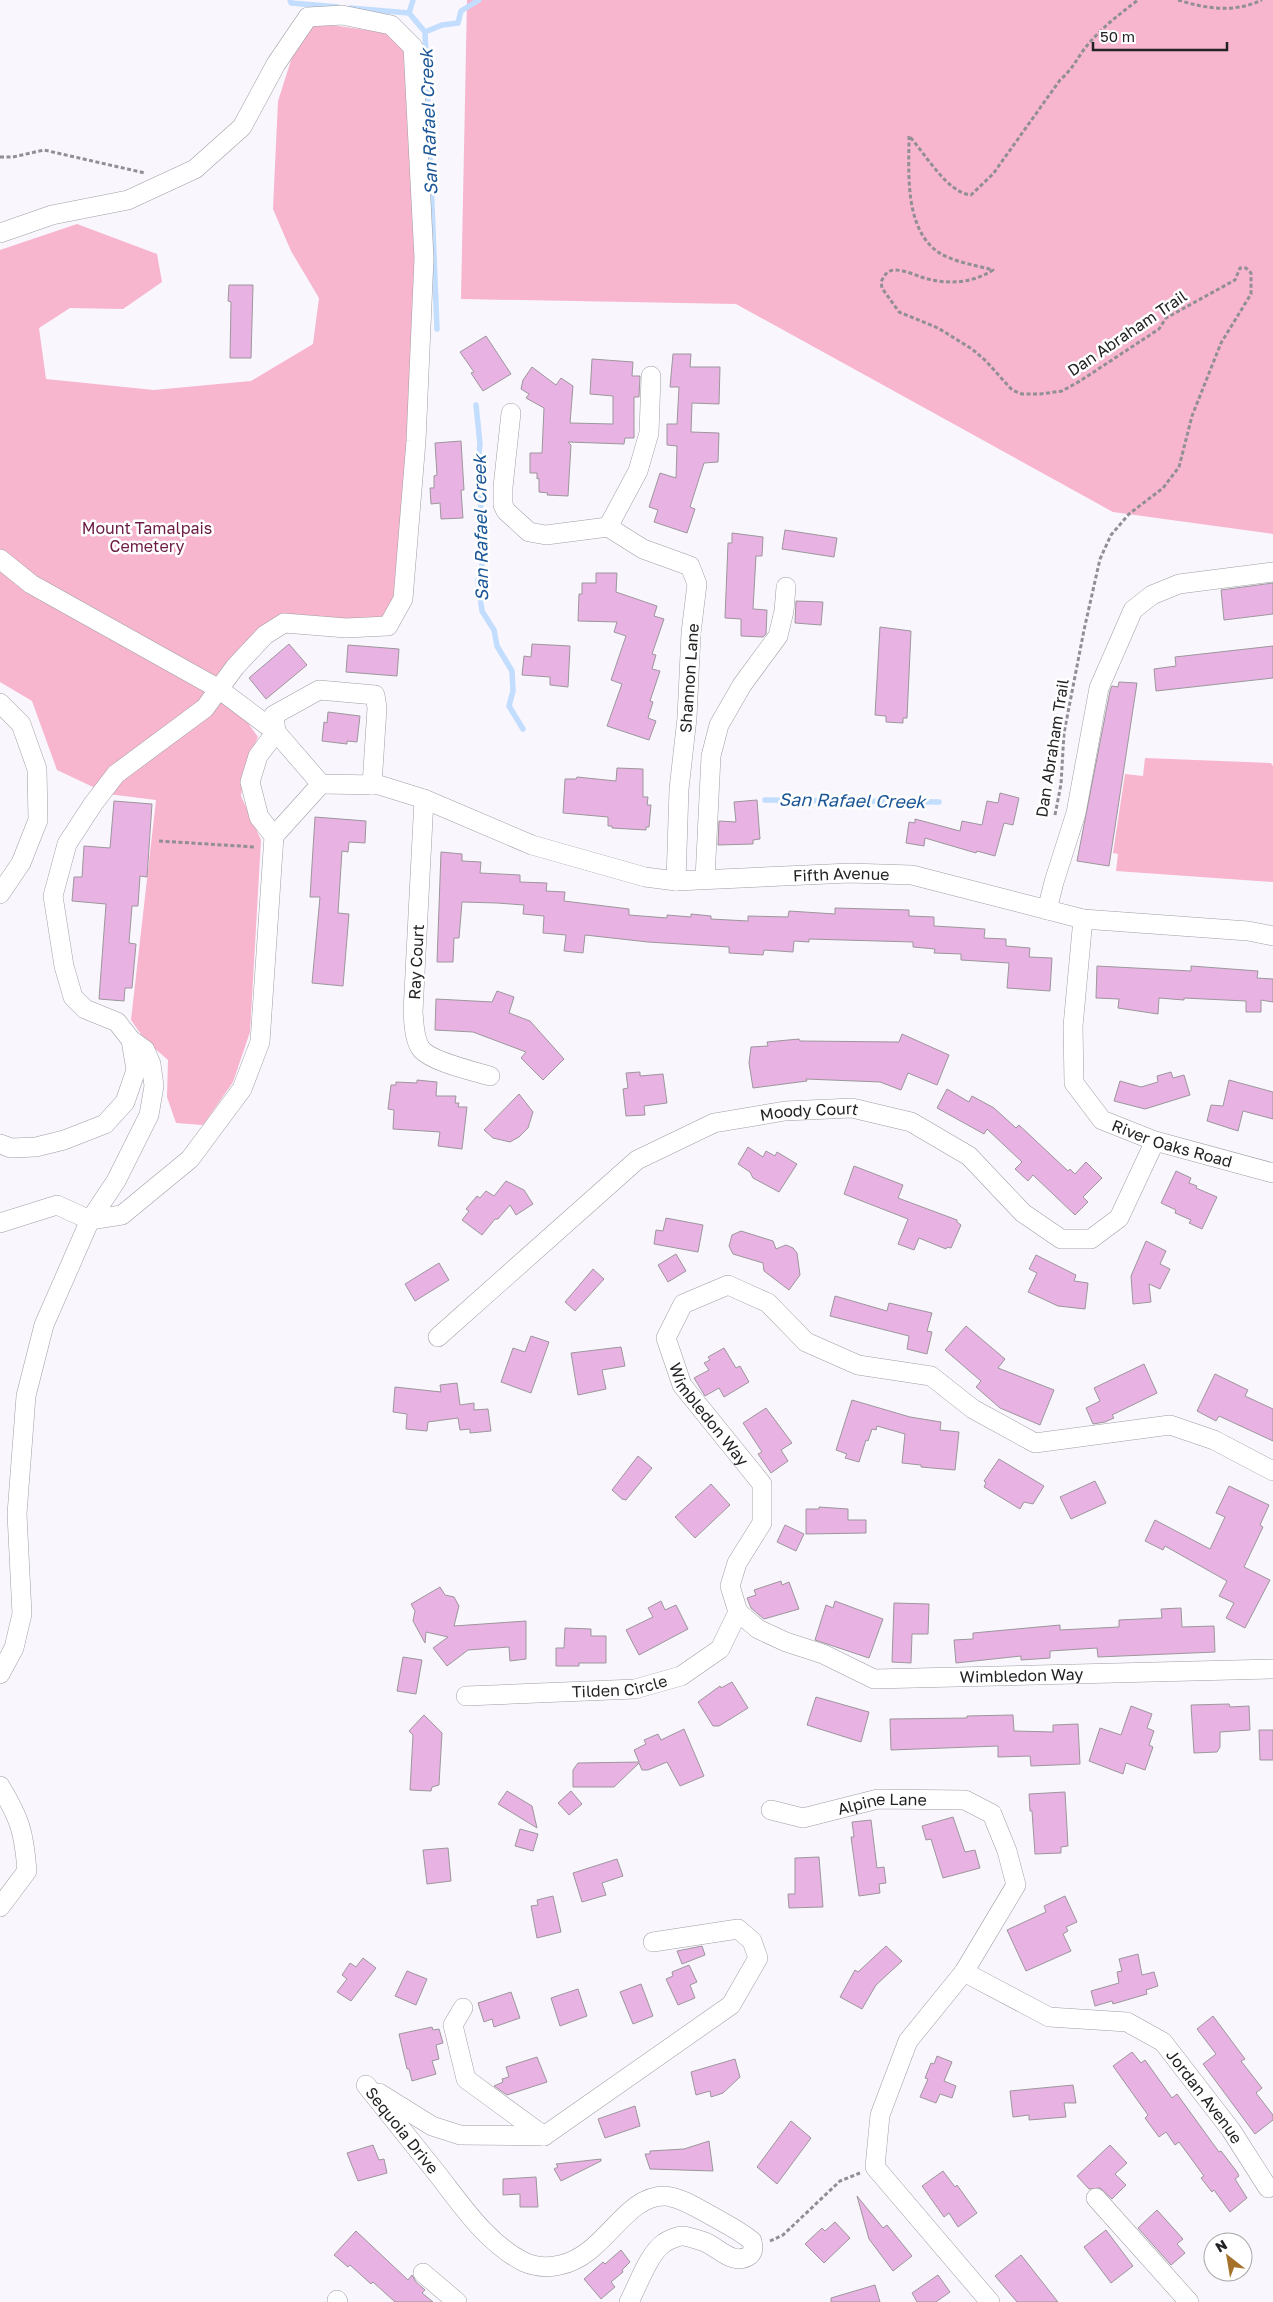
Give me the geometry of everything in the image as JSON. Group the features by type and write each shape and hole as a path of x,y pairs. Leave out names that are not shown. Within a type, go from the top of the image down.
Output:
{"street":[{"path":"0,233 52,215 128,200 195,169 242,127 276,64 308,17 342,15 391,24 413,46 424,258 416,441 402,599 388,626 346,628 284,623 265,635 235,667 205,708 116,774 67,844 53,896 64,966 73,997 85,1009 117,1022 131,1040 145,1050 151,1064 154,1086 149,1115 116,1181 90,1220 44,1325 26,1396 17,1514 22,1614 14,1648 0,1674"},
{"path":"511,413 503,487 503,505 506,511 529,532 546,535 608,527 638,471 649,432 651,376"},
{"name":"Shannon Lane","path":"608,527 643,548 690,566 697,584 691,633 687,718 679,789 676,881"},
{"path":"0,559 31,584 219,689 276,732 321,784 274,842"},
{"path":"1047,910 1076,813 1099,688 1133,610 1152,595 1180,584 1273,572"},
{"path":"705,879 711,756 718,725 742,684 778,636 784,611 786,587"},
{"path":"0,1223 57,1205 90,1220 122,1215 190,1159 242,1089 260,1042 274,842 259,817 250,782 258,756 276,732 274,715 319,690 375,695 377,708 372,785"},
{"path":"0,703 21,724 37,769 38,820 21,863 0,894"},
{"path":"0,723 21,724"},
{"name":"Fifth Avenue","path":"321,784 379,785 421,798 532,845 645,877 676,881 850,873 912,875 1083,920 1248,931 1273,936"},
{"name":"Ray Court","path":"421,798 413,1012 417,1041 421,1050 432,1057 490,1076"},
{"name":"River Oaks Road","path":"1083,920 1073,1026 1074,1083 1102,1120 1155,1141 1273,1173"},
{"path":"0,1144 11,1148 36,1147 64,1140 105,1124 125,1102 136,1070 131,1040"},
{"name":"Moody Court","path":"438,1337 636,1160 714,1124 785,1111 852,1108 911,1122 969,1156 1023,1213 1061,1239 1091,1239 1119,1218 1155,1141"},
{"name":"Wimbledon Way","path":"1273,1470 1214,1440 1170,1425 1035,1442 973,1409 931,1376 858,1364 806,1342 768,1303 728,1285 683,1304 666,1338 682,1385 762,1484 762,1523 737,1564 730,1586 738,1612 758,1630 786,1642 823,1654 874,1679 1273,1669"},
{"name":"Tilden Circle","path":"466,1696 635,1690 682,1676 720,1649 738,1612"},
{"path":"0,1786 15,1810 25,1837 27,1871 0,1907"},
{"name":"Alpine Lane","path":"771,1810 803,1818 878,1799 965,1800 992,1814 1007,1851 1016,1884 964,1972"},
{"path":"462,2008 453,2025 466,2079 544,2136 731,2005 758,1958 752,1941 738,1929 653,1942"},
{"path":"964,1972 908,2041 880,2115 875,2167 990,2302"},
{"name":"Jordan Avenue","path":"964,1972 1049,2016 1127,2022 1163,2042 1231,2130 1268,2188"},
{"name":"Sequoia Drive","path":"544,2136 460,2135 432,2126 366,2085 471,2216 503,2250 525,2262 548,2268 567,2264 585,2256 632,2208 644,2200 656,2197 675,2198 702,2210 746,2236 752,2241 754,2248"},
{"path":"1096,2198 1189,2302"},
{"path":"629,2302 651,2255 664,2242 682,2236 706,2243 735,2259 742,2259 751,2254 754,2248"},
{"path":"423,2273 456,2302"}],"path":[{"name":"Dan Abraham Trail","path":"1053,823 1061,784 1064,733 1085,622 1100,559 1111,535 1129,514 1163,488 1179,467 1192,416 1221,343 1251,294 1251,273 1246,268 1240,268 1235,280 1166,318 1159,329 1093,374 1062,391 1040,394 1022,394 1012,390 986,361 972,349 938,328 899,312 882,288 881,282 886,273 894,270 937,282 957,282 980,278 993,270 938,252 926,241 914,214 910,184 909,136 923,151 938,173 961,194 971,195 993,174 1060,80 1072,70 1091,40 1110,21 1138,0"},
{"path":"1178,0 1199,6 1225,9 1248,6 1262,0"},
{"path":"0,157 13,157 44,150 130,170 156,174 169,181"},
{"path":"159,841 274,842"},
{"path":"754,2248 783,2235 840,2181 875,2167"}],"green space":[{"path":"467,0 1273,0 1273,534 1113,512 736,304 461,299"},
{"name":"Mount Tamalpais Cemetery","path":"310,22 395,34 407,49 418,258 401,546 395,604 382,619 342,619 284,615 227,663 215,677 258,737 245,767 241,796 261,840 250,1032 233,1082 203,1125 176,1123 167,1097 168,1060 145,1040 131,1020 156,800 108,794 57,770 32,701 0,682 0,250 77,224 157,254 162,282 123,309 70,308 39,328 46,379 154,390 251,381 313,344 319,298 291,251 273,209 278,101 295,48"},
{"path":"1145,758 1271,763 1273,766 1273,882 1116,871 1118,854 1113,853 1125,774 1143,776"}],"building":[{"path":"229,285 253,285 251,358 230,358 231,302 228,301"},
{"path":"486,336 511,374 483,391 471,373 474,372 460,352"},
{"path":"673,354 691,354 690,367 720,367 719,404 692,403 691,432 719,433 718,462 704,463 690,507 695,509 687,533 654,522 658,510 649,507 660,473 676,478 677,446 667,445 667,424 677,424 679,387 670,387"},
{"path":"592,359 633,362 632,376 640,376 639,397 634,397 634,438 625,438 624,444 568,442 571,445 568,496 547,495 548,493 539,492 537,473 530,473 530,453 542,453 544,408 526,398 529,394 521,389 523,380 532,367 556,385 561,378 573,386 570,423 613,424 613,396 590,394"},
{"path":"461,441 464,490 461,490 463,518 441,519 440,503 431,504 430,488 434,488 434,476 437,475 435,443"},
{"path":"785,530 837,538 834,557 782,549"},
{"path":"732,533 763,537 762,556 756,556 753,609 767,610 766,634 763,637 741,636 741,619 725,618 728,543 732,543"},
{"path":"596,573 617,573 616,592 657,606 654,616 664,619 652,654 656,655 652,669 660,671 650,701 653,702 648,718 656,721 649,740 607,726 622,684 611,680 626,636 614,632 617,622 578,621 579,594 582,594 582,583 596,583"},
{"path":"1273,583 1273,614 1224,620 1221,590"},
{"path":"796,601 823,602 821,625 795,623"},
{"path":"880,627 911,631 907,718 903,718 903,723 886,722 886,716 875,715"},
{"path":"289,644 307,665 266,699 249,678"},
{"path":"532,644 570,646 568,687 550,685 550,677 522,675 524,656 531,657"},
{"path":"348,645 399,649 397,676 346,672"},
{"path":"1273,646 1273,678 1156,691 1154,669 1176,666 1175,657"},
{"path":"1119,682 1137,683 1109,866 1077,861 1110,691 1112,686 1118,687"},
{"path":"328,712 360,716 357,742 347,741 347,744 322,741 324,722 327,723"},
{"path":"617,768 643,769 643,797 648,797 647,805 651,805 649,827 646,827 646,830 612,828 612,826 608,826 608,817 563,813 565,779 576,779 577,777 616,781"},
{"path":"1000,793 1019,798 1013,825 1004,823 995,856 977,851 976,853 925,838 924,846 906,843 909,822 915,823 915,819 960,831 962,821 982,825 987,801 998,803"},
{"path":"757,800 760,839 753,840 753,844 718,845 719,821 736,822 734,802"},
{"path":"114,801 152,804 147,877 140,876 138,906 132,906 129,943 136,944 132,988 125,988 124,1001 99,999 106,904 72,901 74,877 82,877 84,846 110,848"},
{"path":"315,817 366,821 365,843 349,842 348,852 342,851 338,913 349,914 343,986 312,983 320,897 310,897"},
{"path":"441,852 462,854 462,861 481,862 480,873 520,875 520,882 547,883 546,891 565,892 564,901 629,909 629,915 667,918 667,915 691,917 691,914 711,916 711,919 748,921 748,916 788,917 789,911 835,914 835,908 909,910 909,916 934,917 934,926 985,929 984,938 1006,939 1006,946 1030,948 1029,957 1052,958 1050,991 1007,988 1009,963 961,960 961,954 934,953 935,949 913,947 913,942 809,939 809,942 794,941 793,952 764,950 763,955 729,953 729,947 648,942 585,935 583,953 564,951 566,935 543,933 544,916 523,914 524,905 497,903 462,902 459,938 454,938 453,962 437,962"},
{"path":"1097,966 1191,971 1191,966 1258,971 1257,978 1273,979 1273,1002 1261,1000 1261,1012 1246,1012 1246,1001 1184,998 1184,1000 1159,998 1158,1014 1118,1008 1119,999 1096,998"},
{"path":"497,991 514,997 509,1013 530,1021 564,1059 543,1080 521,1058 526,1052 473,1032 435,1030 436,999 492,1002"},
{"path":"902,1034 949,1055 937,1085 908,1073 901,1090 880,1082 806,1079 807,1081 753,1088 749,1063 751,1047 768,1046 767,1042 799,1039 800,1041 899,1042"},
{"path":"640,1072 640,1076 663,1074 667,1103 644,1106 645,1115 626,1116 623,1089 628,1088 626,1073"},
{"path":"1171,1072 1173,1078 1184,1075 1190,1095 1145,1109 1114,1101 1120,1081 1141,1087 1158,1082 1157,1076"},
{"path":"417,1080 437,1082 436,1096 456,1096 455,1103 459,1103 458,1107 467,1107 462,1149 438,1146 440,1132 393,1129 394,1110 388,1109 391,1085 396,1085 396,1082 417,1083"},
{"path":"1229,1080 1273,1092 1273,1119 1243,1111 1238,1131 1207,1121 1211,1105 1223,1106"},
{"path":"947,1089 969,1102 972,1096 994,1108 1016,1128 1019,1125 1068,1171 1070,1169 1075,1174 1086,1162 1102,1178 1083,1197 1088,1202 1075,1215 1033,1175 1028,1181 1015,1169 1022,1162 987,1129 984,1134 937,1108"},
{"path":"519,1094 533,1112 528,1128 519,1137 510,1142 493,1138 484,1130"},
{"path":"748,1147 763,1157 766,1151 775,1156 777,1152 797,1164 779,1192 753,1178 750,1172 738,1164"},
{"path":"854,1166 903,1185 898,1198 957,1220 961,1225 951,1248 947,1247 946,1249 919,1238 914,1250 898,1244 908,1219 844,1194"},
{"path":"1176,1171 1191,1178 1189,1183 1197,1186 1196,1188 1217,1197 1202,1229 1189,1223 1191,1220 1175,1213 1176,1210 1161,1203"},
{"path":"506,1181 524,1190 533,1204 516,1215 510,1205 482,1235 462,1220 469,1211 466,1209 477,1196 480,1198 486,1191 494,1196"},
{"path":"666,1218 703,1225 698,1252 654,1244 656,1230 663,1231"},
{"path":"741,1231 773,1241 776,1249 786,1245 793,1248 797,1253 800,1275 789,1290 764,1271 763,1263 733,1254 729,1246 732,1235"},
{"path":"1146,1241 1166,1251 1160,1264 1170,1269 1160,1289 1149,1284 1151,1302 1133,1304 1131,1276"},
{"path":"676,1254 686,1271 668,1282 658,1265"},
{"path":"1036,1255 1076,1275 1074,1281 1088,1283 1085,1309 1058,1306 1028,1292 1037,1273 1029,1269"},
{"path":"439,1263 449,1280 415,1301 405,1284"},
{"path":"593,1269 604,1279 575,1311 565,1302"},
{"path":"835,1296 887,1311 889,1303 932,1313 927,1331 932,1332 927,1354 907,1349 909,1336 830,1316"},
{"path":"966,1326 1005,1359 998,1368 1054,1390 1040,1425 1000,1408 976,1387 981,1381 945,1350"},
{"path":"531,1336 549,1342 531,1393 501,1382 513,1348 525,1352"},
{"path":"621,1347 625,1366 602,1370 606,1389 578,1395 571,1353"},
{"path":"724,1348 736,1368 740,1366 749,1382 724,1397 719,1388 705,1396 694,1378 709,1370 704,1363 710,1360 708,1357"},
{"path":"1144,1364 1157,1393 1112,1415 1114,1418 1093,1424 1086,1408 1100,1401 1094,1388"},
{"path":"1215,1374 1248,1390 1245,1396 1273,1409 1273,1441 1219,1416 1216,1421 1197,1411"},
{"path":"457,1383 460,1405 474,1403 474,1410 488,1409 491,1431 470,1433 470,1429 460,1430 458,1418 428,1422 427,1431 406,1429 407,1414 393,1412 395,1387 441,1392 440,1385"},
{"path":"852,1400 910,1417 941,1422 940,1430 959,1432 955,1470 902,1463 905,1434 877,1426 876,1430 872,1429 868,1441 866,1440 859,1462 845,1458 847,1454 836,1450"},
{"path":"766,1408 792,1443 781,1450 788,1461 771,1473 758,1454 762,1452 743,1423"},
{"path":"638,1456 652,1468 626,1500 622,1499 612,1490"},
{"path":"999,1459 1044,1486 1033,1504 1024,1502 1020,1509 984,1487 986,1483 984,1481"},
{"path":"1095,1481 1106,1503 1071,1519 1060,1497"},
{"path":"711,1484 730,1505 695,1538 675,1517"},
{"path":"1229,1486 1269,1505 1260,1525 1263,1527 1244,1567 1270,1580 1245,1628 1226,1618 1234,1603 1219,1596 1227,1581 1165,1546 1163,1550 1145,1541 1155,1520 1210,1549 1225,1517 1216,1513"},
{"path":"819,1507 848,1509 848,1520 866,1520 866,1533 806,1534 806,1509 819,1509"},
{"path":"785,1525 804,1534 796,1551 777,1542"},
{"path":"781,1581 782,1585 789,1582 799,1609 764,1619 751,1608 747,1598 756,1595 754,1590"},
{"path":"440,1587 445,1595 454,1597 459,1606 454,1626 526,1621 526,1659 510,1661 509,1647 468,1650 447,1666 433,1648 448,1637 426,1632 425,1643 413,1621 415,1611 411,1604"},
{"path":"661,1601 665,1610 676,1605 688,1629 639,1655 626,1630 653,1617 648,1608"},
{"path":"835,1601 883,1619 869,1658 815,1640 826,1605 833,1608"},
{"path":"894,1603 929,1604 928,1634 912,1634 911,1663 892,1662"},
{"path":"1181,1608 1182,1627 1214,1626 1215,1652 1098,1657 1097,1648 1050,1651 1050,1658 1021,1660 1021,1656 956,1663 954,1640 973,1639 973,1633 1060,1625 1060,1630 1119,1627 1119,1620 1162,1618 1161,1609"},
{"path":"565,1628 591,1629 591,1636 606,1636 606,1663 579,1663 579,1666 556,1666 556,1648 564,1648"},
{"path":"403,1657 422,1660 416,1694 397,1691"},
{"path":"732,1682 748,1708 719,1726 713,1726 698,1702 720,1686 721,1688"},
{"path":"816,1697 869,1712 861,1742 807,1725"},
{"path":"1229,1704 1230,1707 1249,1706 1250,1730 1220,1732 1220,1747 1217,1752 1194,1753 1191,1705"},
{"path":"1131,1706 1152,1714 1147,1728 1154,1731 1149,1745 1153,1747 1145,1770 1126,1763 1123,1774 1089,1761 1100,1728 1121,1735"},
{"path":"424,1715 442,1733 439,1785 432,1787 431,1791 410,1790 413,1735 409,1731"},
{"path":"1013,1715 1014,1731 1053,1732 1053,1725 1078,1724 1080,1764 1031,1766 1030,1756 998,1757 998,1746 891,1750 890,1719 967,1718 967,1716"},
{"path":"684,1729 704,1776 680,1786 667,1762 648,1770 642,1770 639,1763 614,1787 573,1787 573,1770 578,1763 639,1762 634,1750 646,1744 644,1740 658,1734 661,1740"},
{"path":"1259,1730 1273,1730 1273,1760 1260,1760"},
{"path":"507,1791 532,1806 537,1828 498,1804"},
{"path":"571,1791 582,1804 569,1815 558,1803"},
{"path":"1065,1792 1068,1846 1061,1847 1061,1853 1035,1854 1029,1794"},
{"path":"953,1817 965,1852 975,1850 980,1868 943,1878 931,1839 926,1840 922,1826"},
{"path":"871,1820 877,1868 884,1867 886,1883 879,1884 880,1893 859,1896 851,1837 854,1837 852,1822"},
{"path":"520,1829 538,1834 533,1851 515,1846"},
{"path":"448,1848 451,1881 427,1884 423,1850"},
{"path":"819,1857 823,1907 789,1908 788,1894 795,1894 795,1858"},
{"path":"617,1859 623,1876 602,1883 606,1895 582,1902 573,1873"},
{"path":"553,1896 561,1932 537,1938 531,1906 538,1905 537,1900"},
{"path":"1065,1896 1077,1922 1066,1927 1068,1931 1063,1934 1071,1951 1026,1971 1007,1930 1046,1912 1044,1906"},
{"path":"702,1946 705,1955 682,1964 677,1951"},
{"path":"886,1946 902,1961 876,1985 862,2009 840,1997 855,1970 858,1972"},
{"path":"1138,1954 1142,1975 1154,1972 1158,1986 1146,1990 1147,1994 1113,2004 1112,2001 1095,2006 1091,1991 1119,1983 1117,1972 1122,1971 1119,1959"},
{"path":"363,1958 376,1968 351,2001 337,1992 347,1979 342,1975 350,1963 356,1967"},
{"path":"689,1965 697,1982 690,1985 695,1998 678,2005 666,1979 673,1976 672,1972"},
{"path":"407,1971 427,1979 416,2005 395,1996"},
{"path":"641,1984 653,2016 633,2024 620,1992"},
{"path":"578,1989 587,2016 560,2026 551,1998"},
{"path":"511,1992 520,2018 494,2027 492,2019 484,2022 478,2003"},
{"path":"1213,2016 1245,2059 1241,2061 1262,2088 1256,2093 1273,2115 1273,2120 1255,2134 1203,2064 1216,2054 1197,2029"},
{"path":"432,2027 433,2030 439,2029 443,2043 436,2045 439,2059 432,2061 436,2074 412,2081 409,2069 407,2069 399,2034"},
{"path":"1132,2052 1141,2063 1145,2060 1172,2098 1177,2094 1219,2152 1221,2151 1237,2172 1239,2176 1235,2179 1247,2198 1230,2212 1214,2190 1212,2192 1201,2178 1204,2176 1179,2142 1175,2145 1166,2132 1159,2137 1145,2118 1148,2115 1113,2066"},
{"path":"937,2056 952,2062 944,2081 956,2086 952,2098 940,2094 936,2103 920,2097 928,2079 925,2078 931,2063 934,2064"},
{"path":"537,2057 547,2082 507,2095 494,2086 503,2082 502,2079 509,2077 506,2067"},
{"path":"735,2059 740,2077 723,2093 711,2097 710,2091 696,2095 691,2072"},
{"path":"1073,2085 1076,2103 1064,2103 1066,2117 1029,2120 1029,2115 1013,2117 1010,2091"},
{"path":"635,2106 640,2126 605,2138 598,2119"},
{"path":"791,2121 811,2138 777,2184 757,2167"},
{"path":"709,2141 713,2171 650,2169 645,2154 650,2154 650,2151 684,2149"},
{"path":"373,2145 379,2160 384,2159 387,2173 358,2181 347,2153"},
{"path":"1110,2145 1127,2163 1115,2174 1126,2185 1112,2199 1100,2188 1089,2189 1077,2176"},
{"path":"601,2159 601,2161 561,2181 554,2169 558,2167 556,2164"},
{"path":"943,2171 955,2187 957,2185 977,2213 958,2227 949,2213 944,2217 922,2186"},
{"path":"536,2177 538,2207 520,2207 520,2194 503,2195 503,2179"},
{"path":"857,2196 883,2228 887,2225 912,2256 893,2271 869,2239"},
{"path":"1157,2210 1183,2239 1177,2244 1185,2253 1171,2265 1138,2228"},
{"path":"835,2222 850,2238 824,2263 805,2244 822,2228 825,2231"},
{"path":"1106,2230 1133,2266 1111,2283 1084,2247"},
{"path":"356,2231 408,2280 412,2275 416,2282 425,2290 422,2293 433,2302 395,2302 373,2282 371,2284 350,2265 348,2267 334,2255"},
{"path":"621,2250 630,2262 622,2270 623,2272 611,2282 615,2287 601,2299 584,2279 603,2262 605,2264"},
{"path":"1021,2255 1058,2302 1017,2302 995,2276"},
{"path":"938,2275 950,2292 936,2302 917,2302 912,2293"},
{"path":"875,2285 880,2302 831,2302 831,2298"}],"waterway":[{"name":"San Rafael Creek","path":"290,0 291,3 338,7"},
{"path":"409,13 413,0"},
{"path":"425,32 442,25 458,23 461,11 479,0"},
{"name":"San Rafael Creek","path":"350,8 409,13 425,32 437,329"},
{"name":"San Rafael Creek","path":"476,405 480,444 478,462 479,495 484,529 484,557 478,581 482,611 494,630 497,646 512,671 513,691 509,706 523,729"},
{"name":"San Rafael Creek","path":"765,800 939,802"}]}
